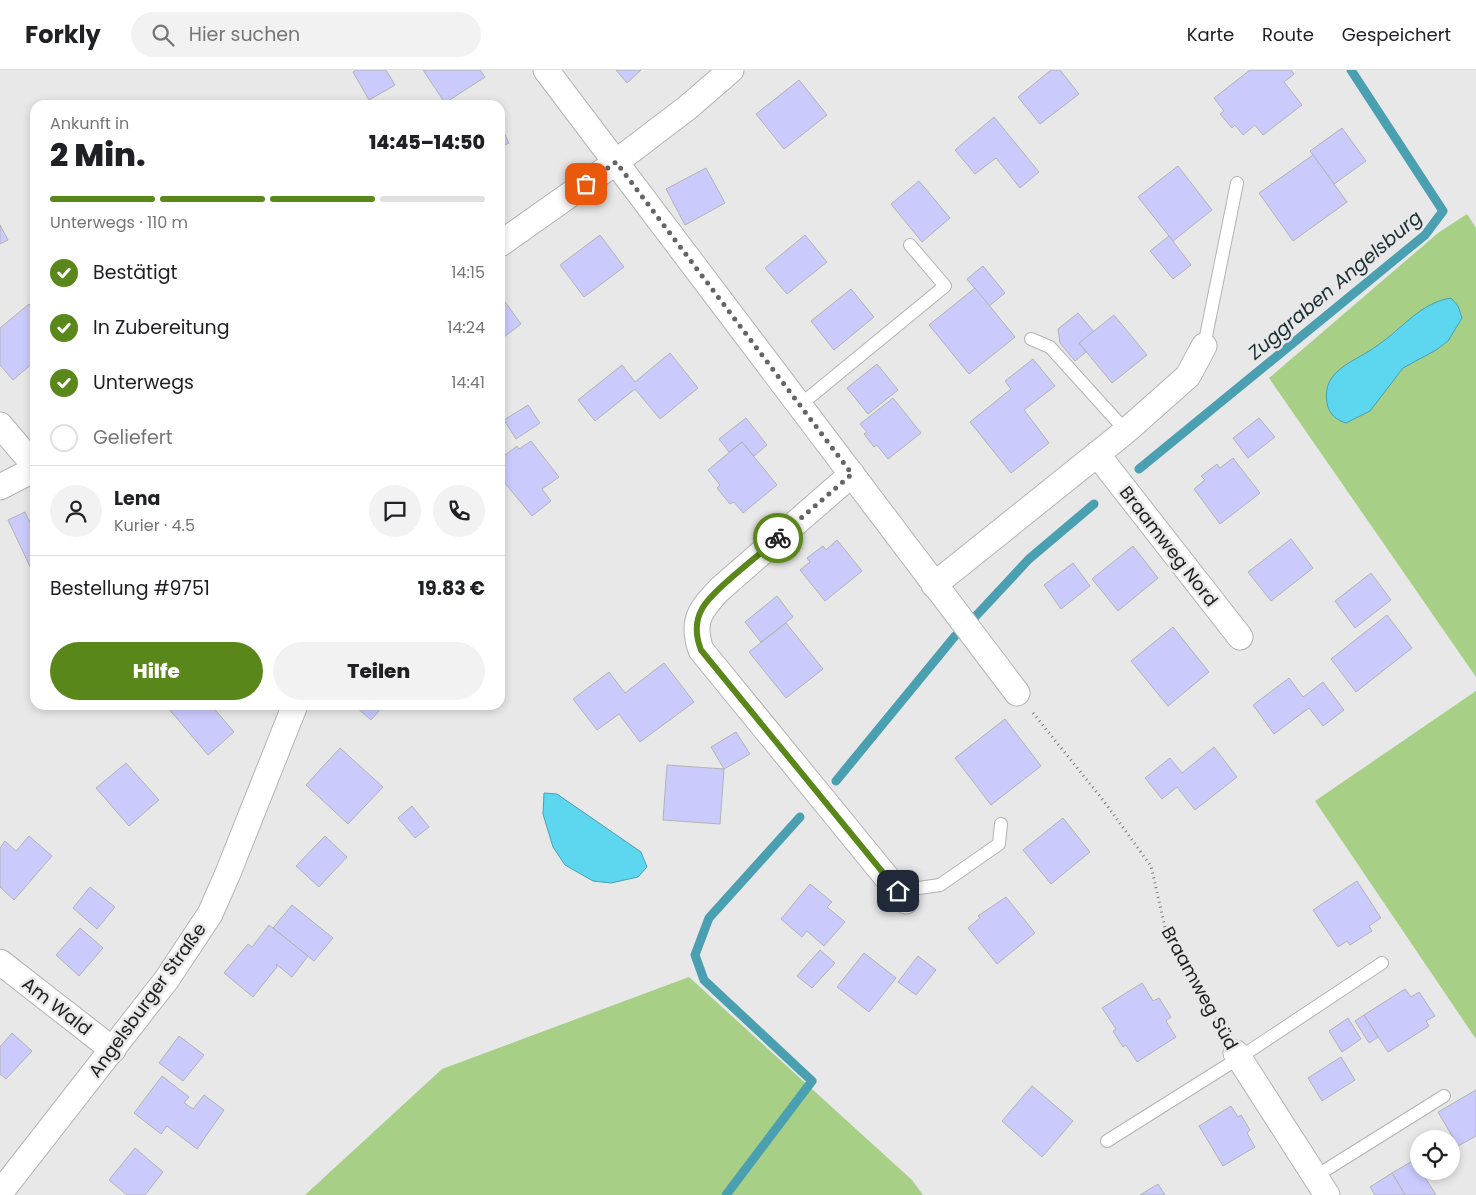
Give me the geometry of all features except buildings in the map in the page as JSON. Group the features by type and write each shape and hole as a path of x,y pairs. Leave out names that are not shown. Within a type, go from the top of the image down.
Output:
{"street":[{"path":"546,70 1017,693"},
{"path":"505,240 616,162 687,108 732,70"},
{"path":"934,585 1126,431 1188,376 1204,346"},
{"path":"0,425 30,461"},
{"name":"Braamweg Nord","path":"1097,454 1240,637"},
{"path":"0,487 30,470"},
{"path":"852,474 720,589 702,608 697,622 697,637 701,650 902,896"},
{"name":"Angelsburger Straße","path":"0,1193 168,979 210,914 293,710"},
{"name":"Am Wald","path":"0,962 113,1050"},
{"name":"Braamweg Süd","path":"1237,1055 1318,1188"}],"lane":[{"path":"1204,346 1237,183"},
{"path":"800,405 945,286 910,245"},
{"path":"1031,339 1050,347 1126,431"},
{"path":"902,896 940,885 999,844 1001,824"},
{"path":"1107,1141 1237,1055 1382,963"},
{"path":"1318,1188 1444,1096"}],"path":[{"name":"Braamweg Süd","path":"1017,693 1103,800 1151,866 1166,932 1237,1055"}],"green space":[{"path":"1467,214 1476,228 1476,677 1269,378 1438,233"},
{"path":"1476,691 1476,1039 1315,801"},
{"path":"689,977 912,1180 923,1195 305,1195 442,1069"}],"water":[{"path":"1451,298 1458,306 1462,318 1448,341 1436,350 1403,368 1370,411 1346,423 1334,416 1328,407 1327,391 1329,382 1335,374 1378,345 1430,305"},
{"path":"544,793 557,794 641,852 647,867 638,877 611,883 593,881 565,865 553,847 543,814"}],"waterway":[{"name":"Zuggraben Angelsburg","path":"1139,469 1425,235 1443,211 1351,70"},
{"name":"Zuggraben Angelsburg","path":"974,618 1029,559 1094,504"},
{"name":"Zuggraben Angelsburg","path":"836,781 955,636"},
{"name":"Zuggraben Angelsburg","path":"726,1195 812,1081 704,980 695,955 709,918 800,817"}],"way so far":[{"path":"586,184 616,162 852,474 778,538"}],"route":[{"path":"778,538 720,589 702,608 697,622 697,637 701,650 898,891"}]}
